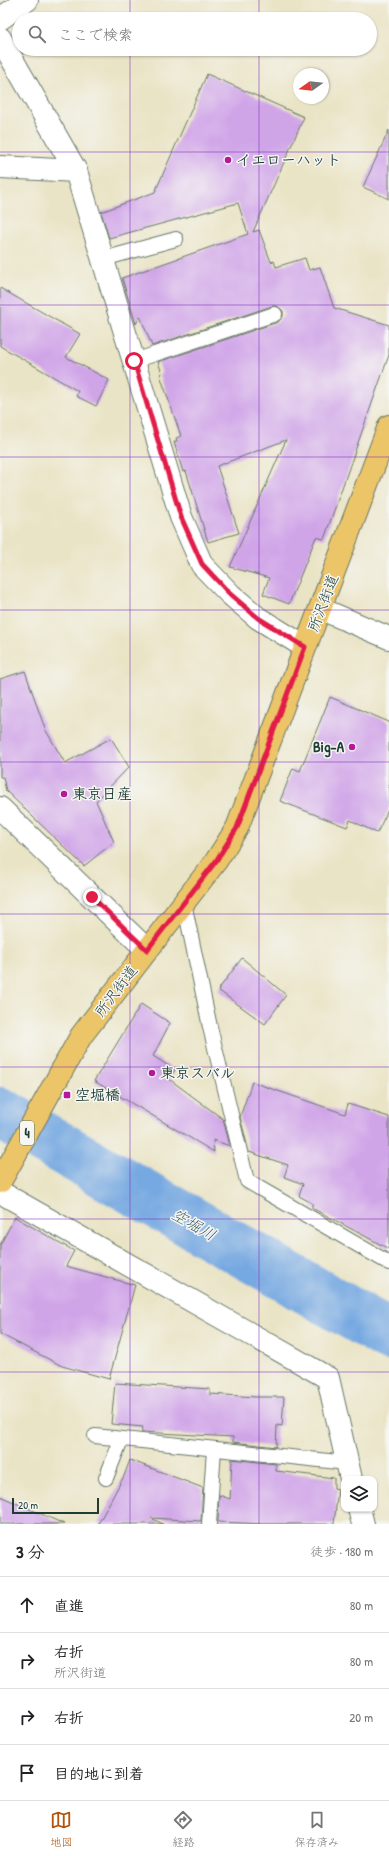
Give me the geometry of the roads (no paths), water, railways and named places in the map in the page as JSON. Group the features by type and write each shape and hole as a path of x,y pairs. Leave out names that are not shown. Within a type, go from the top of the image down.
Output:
{"main road":[{"name":"所沢街道","path":"1,1184 52,1087 81,1036 216,861 237,828 389,426"}],"street":[{"path":"0,28 0,19 27,0"},
{"path":"0,38 76,171 181,517 202,564 230,594 258,618 305,647"},
{"path":"0,167 76,171"},
{"path":"321,609 389,638"},
{"path":"0,808 147,950"},
{"path":"1,1184 328,1378 349,1471"},
{"path":"360,1512 363,1524"}],"lane":[{"path":"103,259 176,239"},
{"path":"134,361 275,314"},
{"path":"184,903 210,1027 248,1181 389,1263"},
{"path":"95,1436 214,1449 349,1471"},
{"path":"106,1478 121,1440"},
{"path":"209,1524 214,1449"}],"waterway":[{"name":"空堀川","path":"0,1113 389,1335"}],"place":[{"name":"イエローハット","path":"228,160"},
{"name":"Big-A","path":"352,747"},
{"name":"東京日産","path":"64,794"},
{"name":"東京スバル","path":"152,1073"},
{"name":"空堀橋","path":"67,1095"}]}
